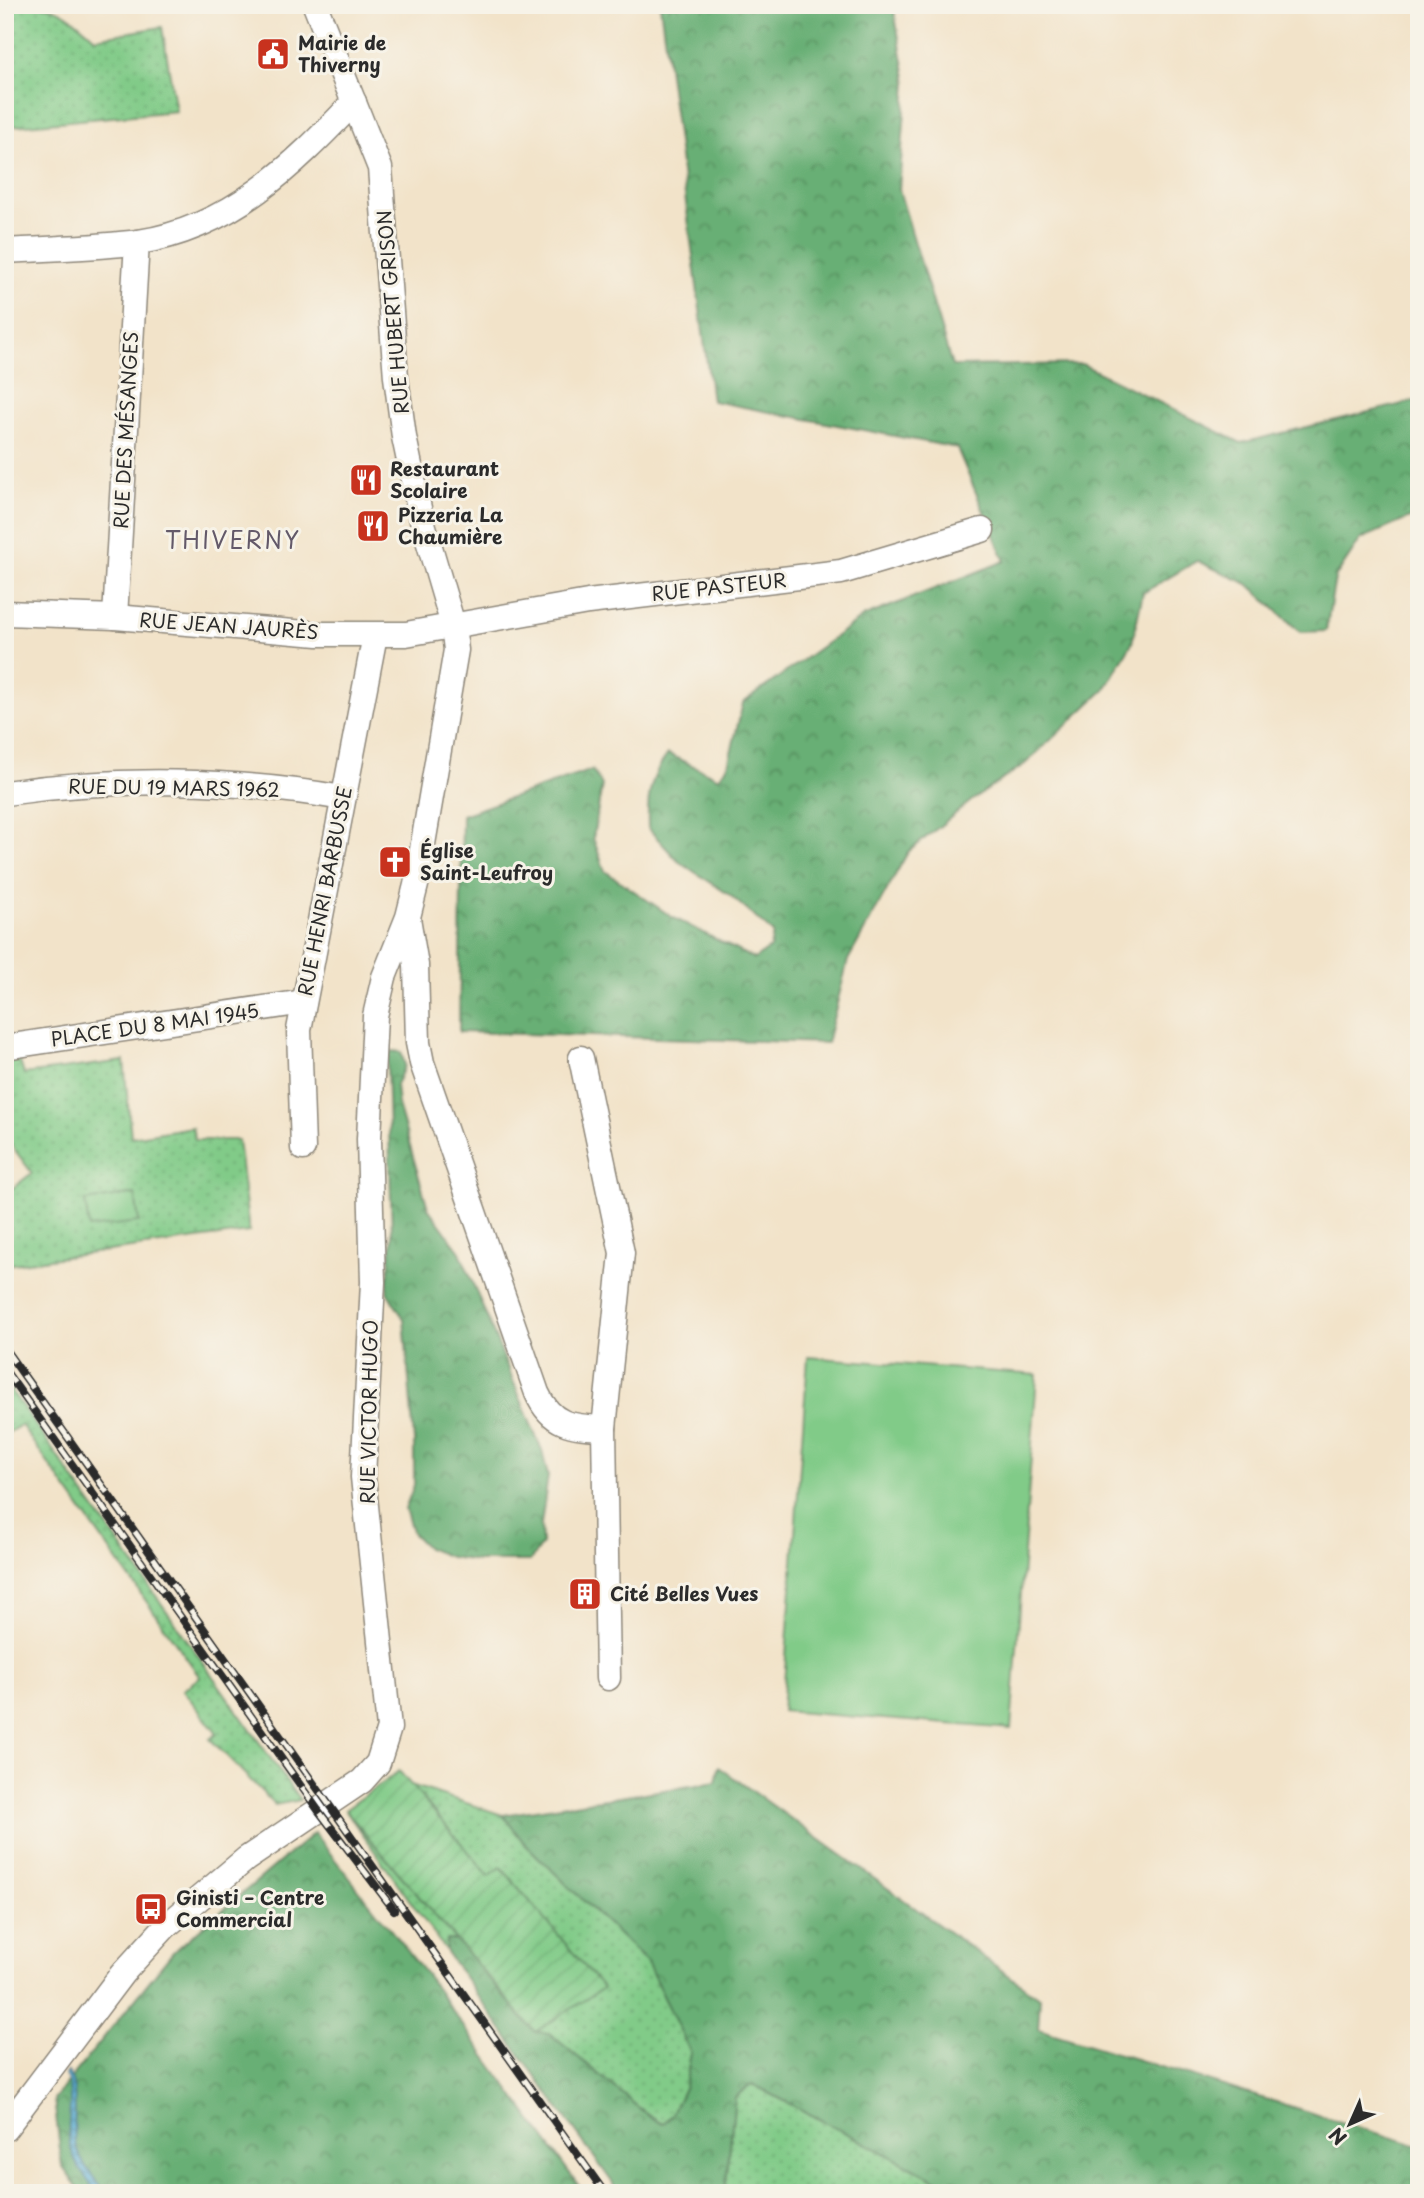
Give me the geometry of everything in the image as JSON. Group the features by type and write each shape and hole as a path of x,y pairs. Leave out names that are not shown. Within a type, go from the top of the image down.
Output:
{"street":[{"name":"RUE HUBERT GRISON","path":"315,5 382,177 396,377 409,468 453,625"},
{"path":"5,251 137,242 204,222 247,200 285,172 354,102"},
{"name":"RUE DES MÉSANGES","path":"114,617 137,242"},
{"name":"RUE PASTEUR","path":"453,625 588,602 841,572 982,530"},
{"name":"RUE JEAN JAURÈS","path":"5,613 114,617 230,629 374,635 406,634 453,625"},
{"name":"RUE VICTOR HUGO","path":"5,2129 122,1974 158,1934 246,1859 362,1781 383,1753 389,1715 363,1477 373,1282 369,1129 375,1016 384,977 408,917 456,662 453,625"},
{"name":"RUE HENRI BARBUSSE","path":"303,1148 298,1043 374,635"},
{"name":"RUE DU 19 MARS 1962","path":"5,793 89,783 262,787 343,798"},
{"path":"408,917 416,965 418,1043 422,1063 537,1393 548,1413 564,1425 604,1428"},
{"name":"PLACE DU 8 MAI 1945","path":"5,1047 304,1002"},
{"path":"581,1058 622,1253 604,1428 608,1678"}],"green space":[{"path":"5,5 35,5 54,9 72,19 95,38 162,27 176,111 5,127"},
{"path":"660,5 893,5 907,83 899,190 952,366 1082,364 1241,443 1419,400 1419,514 1361,539 1335,578 1326,631 1300,632 1248,584 1197,561 1143,593 1132,643 1105,689 1025,764 971,801 908,852 848,960 827,1043 459,1032 462,815 592,770 602,785 593,838 605,871 672,917 754,959 770,948 773,933 731,896 678,861 648,828 650,789 662,763 668,754 719,778 728,765 743,703 863,617 1005,561 957,448 712,401"},
{"path":"391,1051 401,1052 405,1065 396,1085 398,1105 428,1208 460,1252 542,1451 548,1476 541,1524 542,1544 530,1561 478,1561 450,1557 427,1548 413,1534 405,1509 414,1485 414,1441 404,1319 387,1292 392,1236 387,1063"},
{"path":"19,1059 24,1074 124,1061 131,1137 192,1127 195,1140 238,1140 249,1232 5,1265 5,1194 32,1173 5,1137 5,1060"},
{"path":"135,1194 139,1222 89,1228 85,1201"},
{"path":"808,1357 1037,1375 1011,1729 782,1711"},
{"path":"5,1382 300,1800 275,1805 210,1739 217,1734 183,1690 200,1677 21,1425 6,1434"},
{"path":"719,1767 1040,1998 1038,2029 1419,2146 1419,2193 961,2193 752,2084 735,2097 725,2193 620,2193 446,1952 446,1940 456,1940 535,2032 549,2033 651,2118 663,2124 672,2114 685,2086 691,2053 647,1962 525,1844 503,1815 716,1782"},
{"path":"399,1771 489,1876 501,1867 603,1988 535,2032 345,1810"},
{"path":"411,1785 503,1815 525,1844 647,1962 691,2053 685,2086 672,2114 663,2125 535,2032 602,1988 501,1867 490,1877"},
{"path":"345,1810 456,1940 446,1951"},
{"path":"314,1833 425,1973 584,2193 82,2193 62,2166 54,2099 173,1952"},
{"path":"752,2084 961,2193 725,2193 735,2097"}],"water":[{"path":"68,2072 74,2089 74,2133 79,2156 106,2193 97,2193 72,2153 69,2130 70,2089 65,2075"}],"railway":[{"path":"5,1349 605,2193"},
{"path":"5,1370 318,1810 394,1910"}],"place":[{"name":"Mairie de Thiverny","path":"273,54"},
{"name":"Restaurant Scolaire","path":"366,480"},
{"name":"Pizzeria La Chaumière","path":"373,526"},
{"name":"Église Saint-Leufroy","path":"395,862"},
{"name":"Cité Belles Vues","path":"585,1594"},
{"name":"Ginisti – Centre Commercial","path":"151,1909"}],"district":[{"name":"THIVERNY","path":"233,541"}]}
